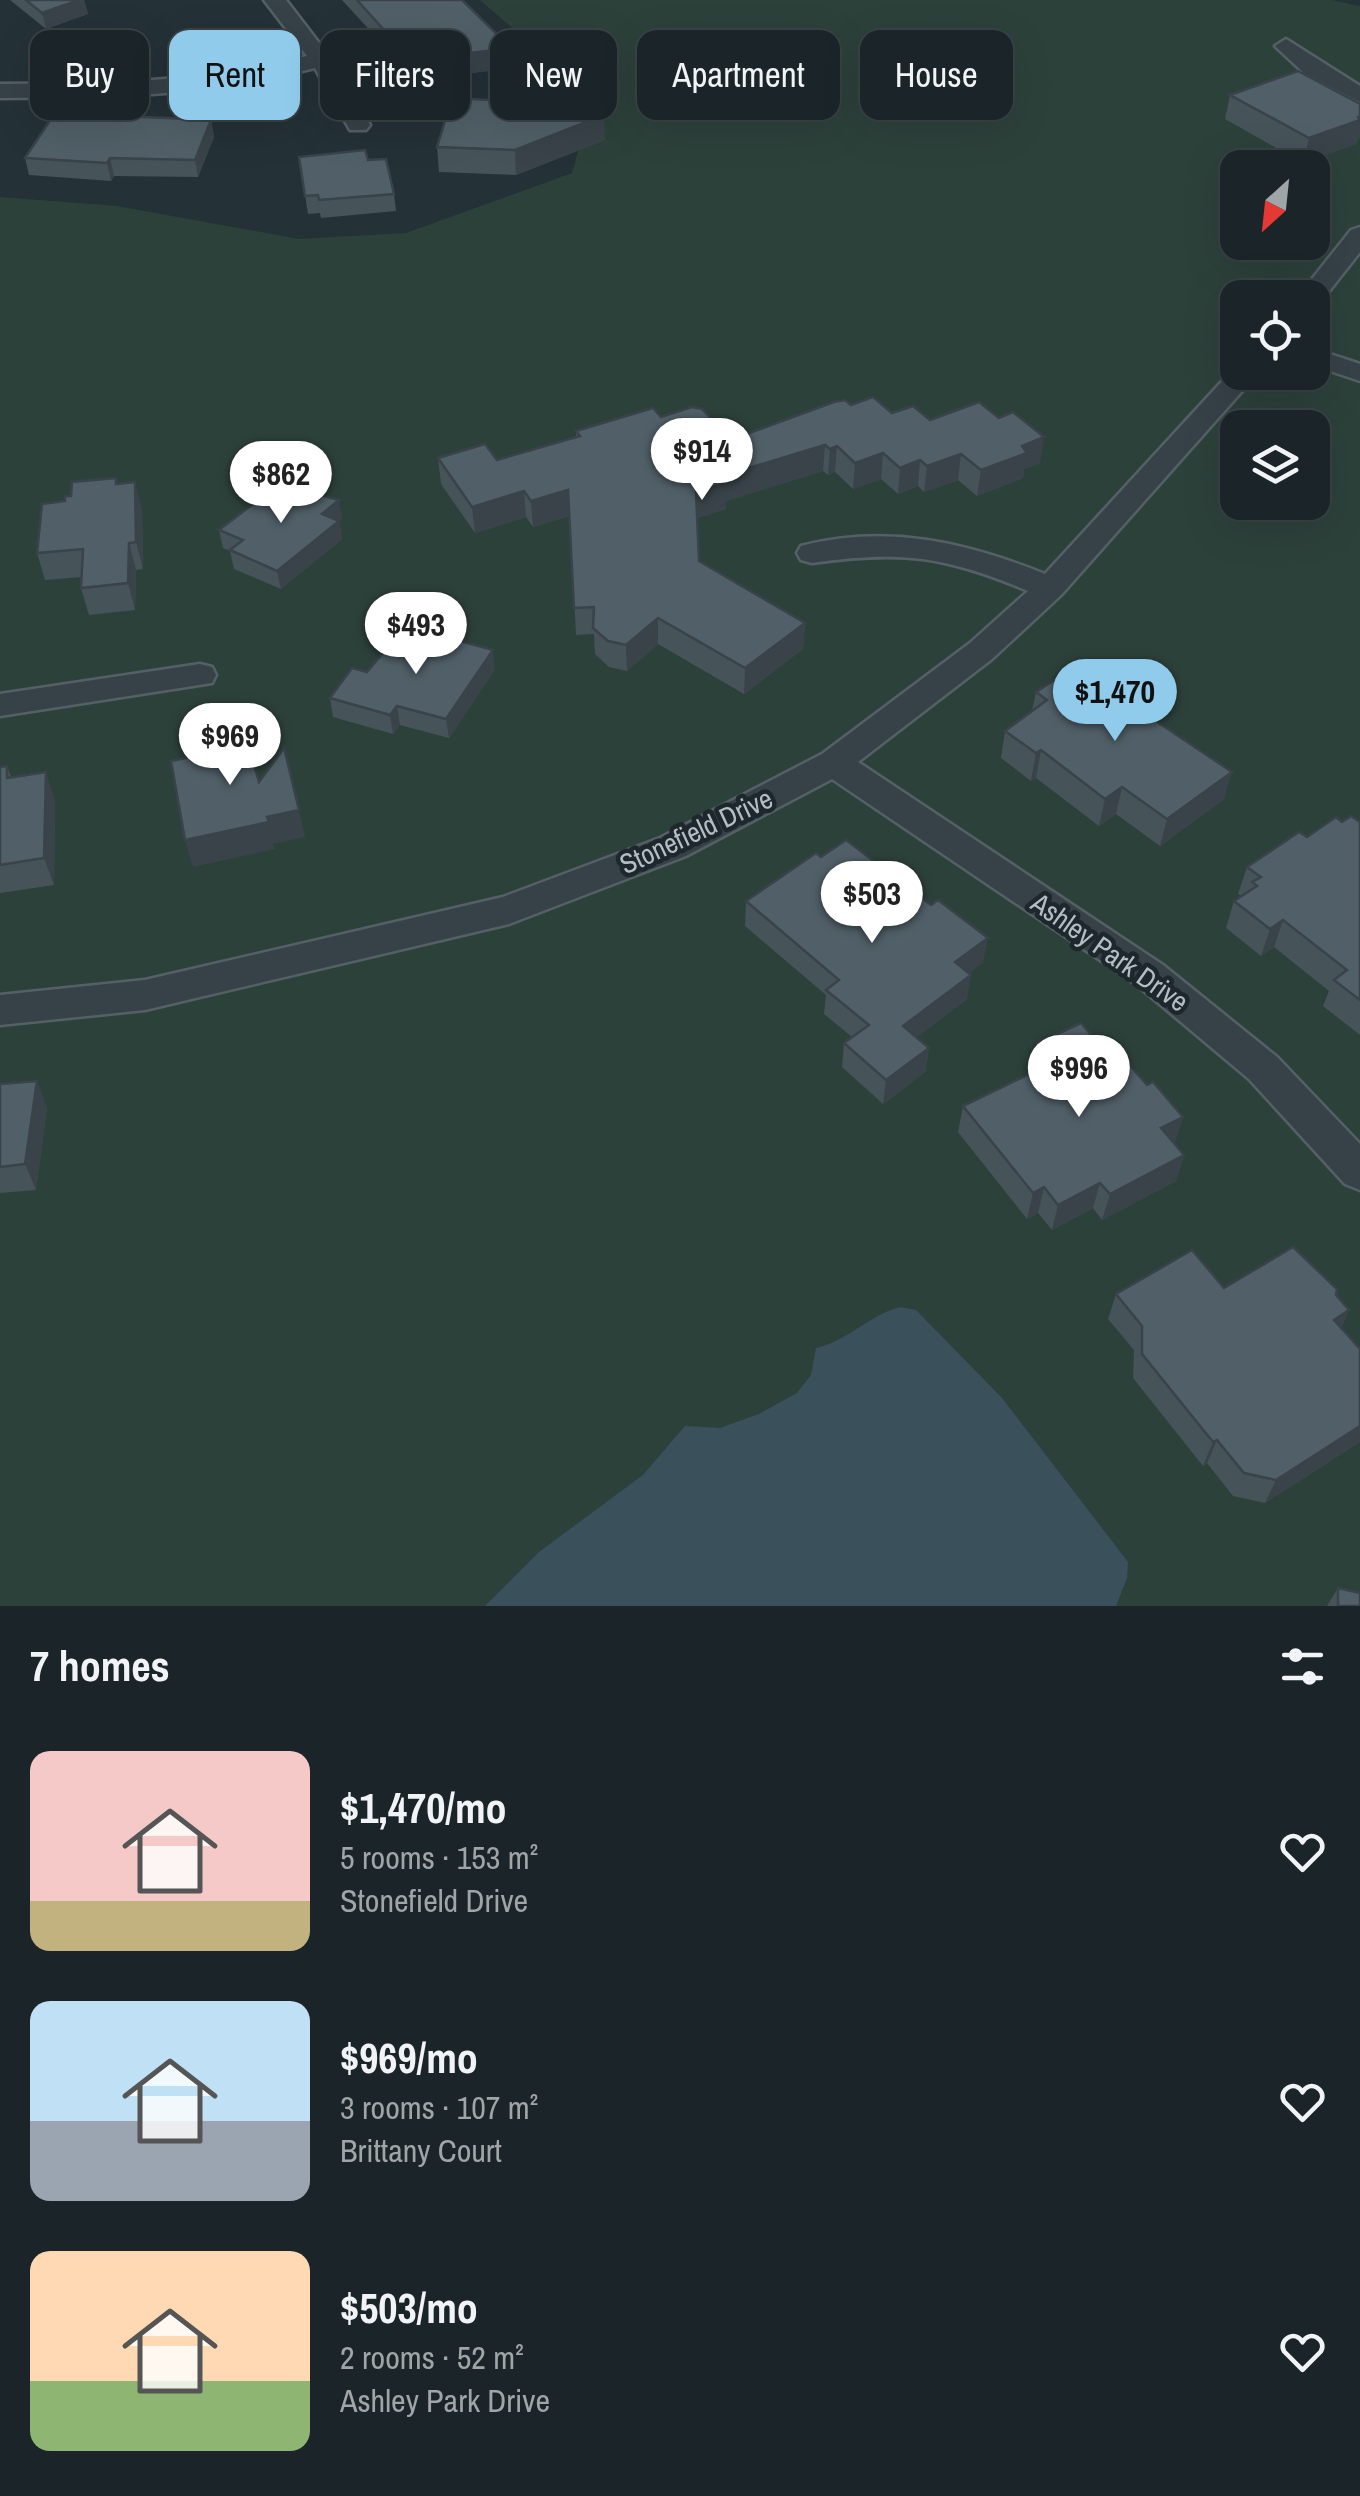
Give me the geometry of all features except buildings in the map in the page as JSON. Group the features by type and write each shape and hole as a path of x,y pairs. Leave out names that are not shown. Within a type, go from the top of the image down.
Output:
{"street":[{"path":"0,91 113,90 230,81 320,60 275,0"},
{"path":"1286,46 1313,69 1360,95"},
{"path":"355,120 358,125"},
{"path":"1324,280 1360,235"},
{"path":"1330,362 1360,373"},
{"name":"Stonefield Drive","path":"0,1010 145,995 509,910 674,847 834,763 981,650 1050,588 1230,390"},
{"path":"812,553 867,544 920,543 974,556 1050,588"},
{"path":"0,705 200,675"},
{"name":"Ashley Park Drive","path":"834,763 1150,976 1263,1068 1360,1172"}],"green space":[{"path":"480,0 1332,0 1360,6 1360,1606 0,1606 0,197 117,206 299,239 406,233 572,173 587,120 617,120 617,30 515,30"}],"water":[{"path":"900,1307 916,1310 1002,1398 1128,1562 1127,1578 1116,1606 485,1606 539,1552 643,1475 685,1426 720,1428 759,1414 797,1393 811,1375 816,1348"}]}
